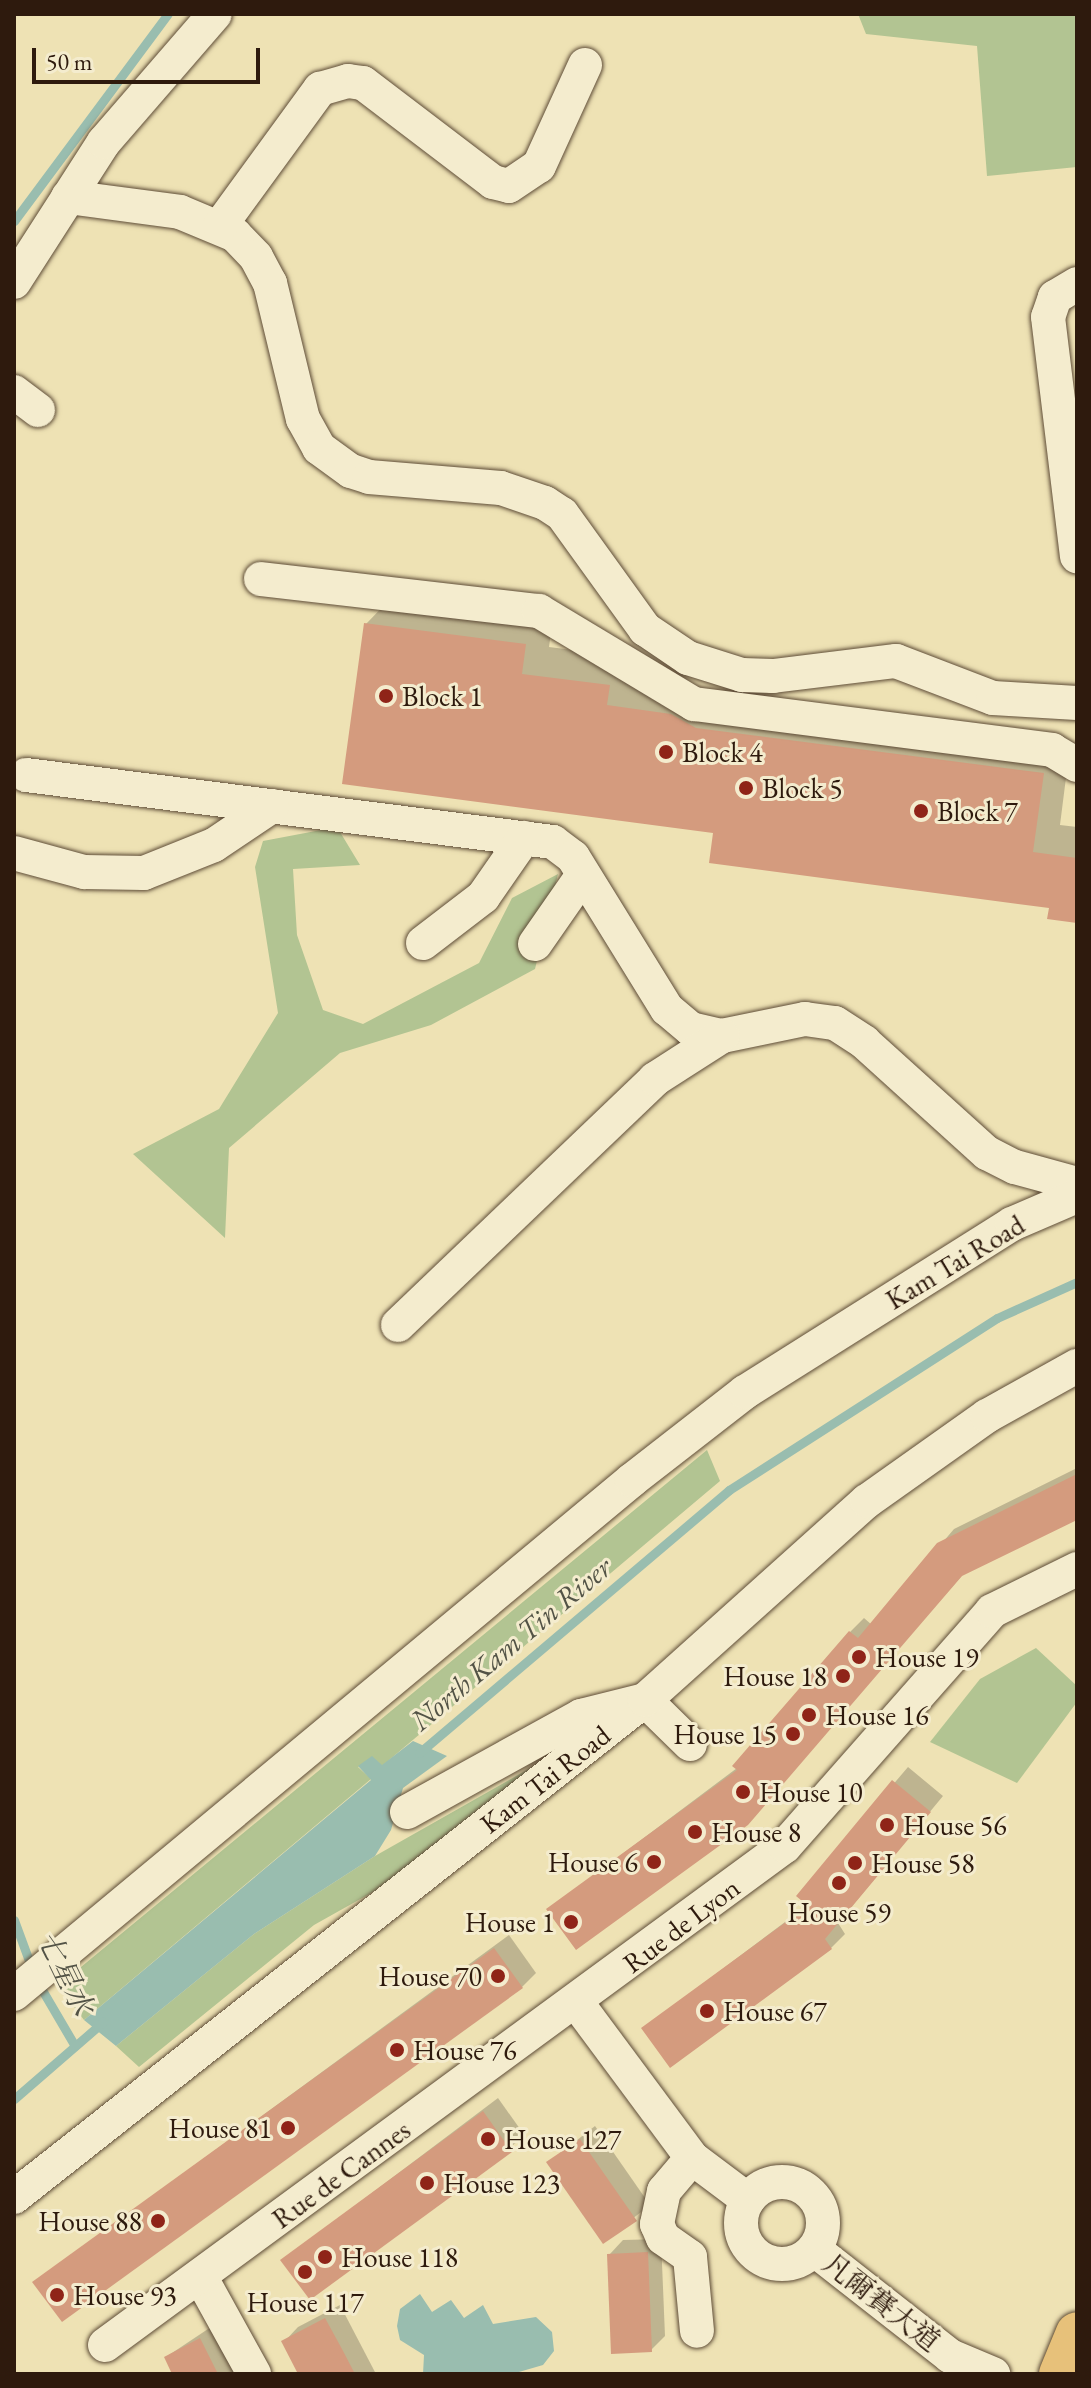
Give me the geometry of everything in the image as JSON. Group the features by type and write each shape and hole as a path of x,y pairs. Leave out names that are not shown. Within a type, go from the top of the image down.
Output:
{"main road":[{"path":"1060,2374 1077,2333"}],"street":[{"path":"14,282 104,142 215,14"},
{"path":"220,226 320,89 348,81 363,83 493,182 509,186 539,166 585,65"},
{"path":"68,197 180,212 220,226 248,246 270,283 311,436 331,459 351,471 501,488 545,503 562,514 645,629 664,644 715,668 773,676 896,661 978,694 1077,703"},
{"path":"1077,284 1055,297 1048,317 1077,556"},
{"path":"261,579 539,611 694,704 1052,750 1077,765"},
{"path":"26,775 524,838 564,848 667,1009 691,1029 722,1036"},
{"path":"14,853 84,872 144,873 214,845 272,806"},
{"path":"423,943 483,897 524,838"},
{"path":"535,944 583,875"},
{"path":"398,1325 644,1089 722,1036 805,1019 835,1023 864,1042 987,1153 1015,1167 1077,1184"},
{"name":"Kam Tai Road","path":"14,1994 607,1500 745,1392 1012,1224 1077,1196"},
{"name":"Kam Tai Road","path":"14,2197 645,1700 867,1501 987,1416 1077,1366"},
{"name":"Rue de Lyon","path":"577,2003 785,1846 992,1611 1077,1569"},
{"path":"407,1812 581,1716 645,1700 690,1744"},
{"path":"577,2003 692,2158 748,2200"},
{"name":"Rue de Cannes","path":"105,2345 577,2003"},
{"path":"692,2158 664,2191 657,2224 663,2238 690,2257 697,2331"},
{"path":"782,2182 807,2190 822,2212 824,2225 815,2250 804,2259 777,2265 752,2252 741,2227 748,2200 757,2190 782,2182"},
{"name":"凡爾賽大道","path":"815,2250 950,2356 993,2374"},
{"path":"200,2276 254,2374"}],"green space":[{"path":"858,14 1077,14 1077,167 987,176 977,46 866,34"},
{"path":"337,827 360,865 293,869 297,935 323,1010 363,1024 479,963 512,898 558,874 535,969 431,1025 340,1053 229,1148 225,1238 133,1154 219,1109 278,1013 255,867 263,841"},
{"path":"707,1450 720,1481 382,1766 372,1757 358,1767 371,1779 84,2020 58,1986"},
{"path":"1036,1648 1077,1686 1077,1702 1017,1783 930,1742 980,1679"},
{"path":"532,1767 405,1874 314,1925 139,2067 116,2046 254,1934 375,1856"}],"shaded area":[{"path":"413,1741 447,1756 403,1788 391,1830 375,1856 254,1934 116,2046 84,2020 371,1780 358,1766 372,1756 382,1765"},
{"path":"420,2294 432,2312 451,2300 464,2318 483,2305 493,2324 536,2317 552,2332 554,2351 543,2365 512,2374 423,2374 424,2355 400,2340 397,2326 400,2309"}],"building":[{"path":"364,623 526,644 522,674 610,685 607,705 671,714 696,728 1044,773 1033,852 1077,858 1077,923 1047,919 1049,908 709,863 713,833 342,784"},
{"path":"1077,1474 1077,1520 962,1576 748,1825 576,1950 546,1909 737,1770 732,1766 849,1631 858,1638 937,1543"},
{"path":"892,1780 931,1812 825,1939 832,1949 670,2068 641,2028 808,1906 796,1896"},
{"path":"494,1948 523,1988 62,2322 32,2282"},
{"path":"483,2111 512,2152 310,2300 280,2260"},
{"path":"580,2139 637,2221 603,2244 546,2162"},
{"path":"648,2252 652,2352 611,2354 607,2254"},
{"path":"325,2318 355,2374 298,2374 281,2341"},
{"path":"200,2338 218,2374 172,2374 164,2357"}],"waterway":[{"name":"七星水","path":"14,221 168,14"},
{"name":"North Kam Tin River","path":"419,1753 729,1490 997,1318 1077,1282"},
{"name":"七星水","path":"14,1920 32,1969"},
{"name":"七星水","path":"38,1983 75,2046"},
{"name":"North Kam Tin River","path":"14,2099 103,2022"}],"place":[{"name":"Block 1","path":"386,696"},
{"name":"Block 4","path":"666,752"},
{"name":"Block 5","path":"746,788"},
{"name":"Block 7","path":"921,811"},
{"name":"House 19","path":"859,1657"},
{"name":"House 18","path":"843,1676"},
{"name":"House 16","path":"809,1715"},
{"name":"House 15","path":"793,1734"},
{"name":"House 10","path":"743,1792"},
{"name":"House 56","path":"887,1825"},
{"name":"House 8","path":"695,1832"},
{"name":"House 6","path":"654,1862"},
{"name":"House 58","path":"855,1863"},
{"name":"House 59","path":"839,1883"},
{"name":"House 1","path":"571,1922"},
{"name":"House 70","path":"498,1976"},
{"name":"House 67","path":"707,2011"},
{"name":"House 76","path":"397,2050"},
{"name":"House 81","path":"288,2128"},
{"name":"House 127","path":"488,2139"},
{"name":"House 123","path":"427,2183"},
{"name":"House 88","path":"158,2221"},
{"name":"House 118","path":"325,2257"},
{"name":"House 117","path":"305,2272"},
{"name":"House 93","path":"57,2295"}]}
